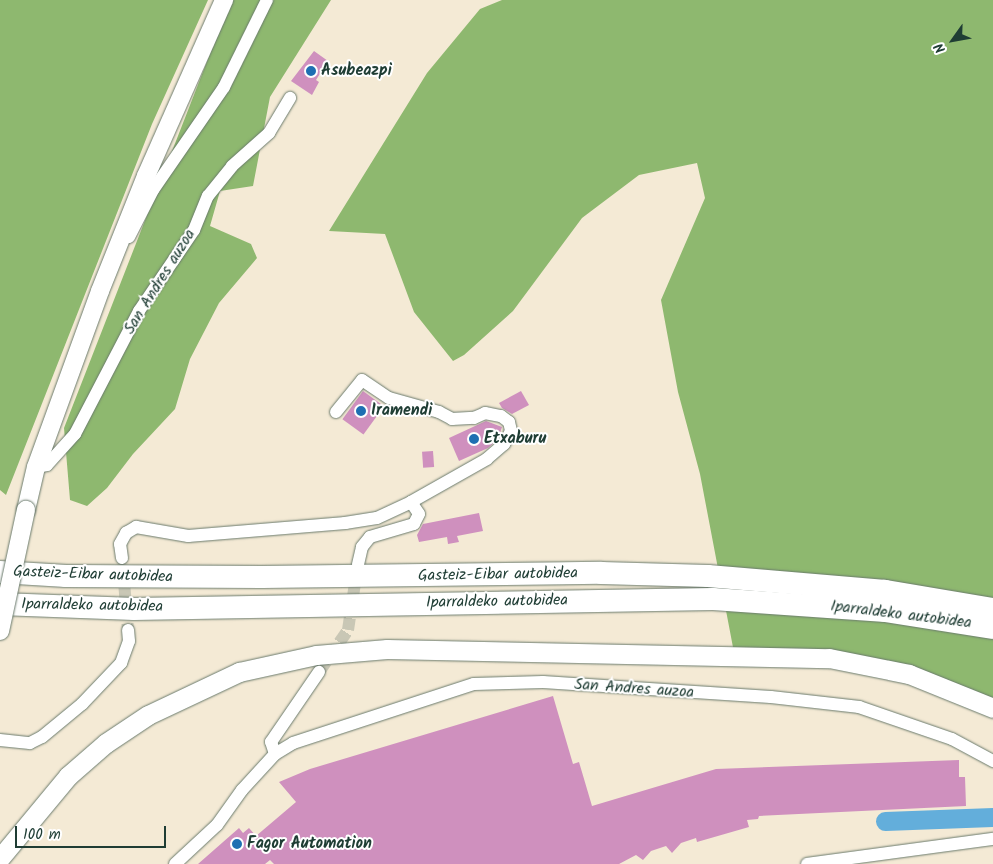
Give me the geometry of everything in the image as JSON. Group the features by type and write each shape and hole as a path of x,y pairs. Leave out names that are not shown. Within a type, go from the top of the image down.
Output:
{"highway":[{"name":"Gasteiz-Eibar autobidea","path":"0,572 66,576 243,577 601,573 708,576 867,589 993,609"},
{"name":"Iparraldeko autobidea","path":"0,604 153,608 713,599 877,610 993,628"}],"main road":[{"path":"0,858 68,776 106,743 148,714 240,672 316,655 387,649 829,658 908,674 993,708"}],"street":[{"path":"0,631 36,467 119,244 224,0"},
{"path":"119,244 130,236 153,190 224,87 267,0"},
{"name":"San Andres auzoa","path":"36,467 47,465 75,434 143,304 194,230 208,196 232,166 268,133 290,98"},
{"path":"122,558 120,544 126,533 136,527 188,536 345,523 377,518 411,502 497,452 511,431 507,419 485,413 474,418 452,419 439,412 389,398 362,380 336,412"},
{"path":"358,565 362,547 370,537 414,524 419,514 411,502"},
{"path":"0,740 30,743 42,738 82,704 121,663 129,641 128,630"},
{"path":"276,754 271,742 319,672"},
{"name":"San Andres auzoa","path":"175,864 217,825 242,790 276,754 300,740 474,684 543,682 859,707 890,716 952,739 993,761"},
{"path":"807,864 993,839"}],"green space":[{"path":"0,0 208,0 152,124 6,495 0,490"},
{"path":"231,0 331,0 270,97 253,186 220,191 210,226 251,244 257,258 219,303 190,359 175,409 133,454 107,488 87,506 70,500 64,428"},
{"path":"502,0 993,0 993,699 868,657 736,663 700,474 678,392 661,300 705,198 697,163 639,175 582,218 513,311 464,355 453,361 414,312 385,234 329,231 427,73 480,9"}],"building":[{"name":"Asubeazpi","path":"314,51 328,61 316,80 319,82 312,95 291,81"},
{"name":"Iramendi","path":"363,391 384,406 363,435 342,419"},
{"path":"521,391 529,405 512,414 502,408 499,403"},
{"name":"Etxaburu","path":"486,421 502,427 498,439 488,448 459,461 449,438"},
{"path":"433,451 434,467 423,468 422,452"},
{"path":"479,513 483,531 457,536 459,542 448,544 447,537 419,542 417,535 423,524"},
{"path":"553,696 573,764 579,762 592,806 716,769 959,760 959,777 965,777 966,806 759,816 758,819 747,820 749,827 697,842 696,838 681,843 672,853 666,846 651,851 643,860 636,855 619,864 274,864 270,860 265,864 198,864 239,828 243,833 249,828 256,836 296,802 279,782 310,769"}],"waterway":[{"path":"885,821 993,817"}],"tunnel":[{"path":"123,570 128,630"},
{"path":"319,672 348,630 357,570"}],"place":[{"name":"Asubeazpi","path":"311,71"},
{"name":"Iramendi","path":"361,411"},
{"name":"Etxaburu","path":"474,439"},
{"name":"Fagor Automation","path":"237,844"}]}
